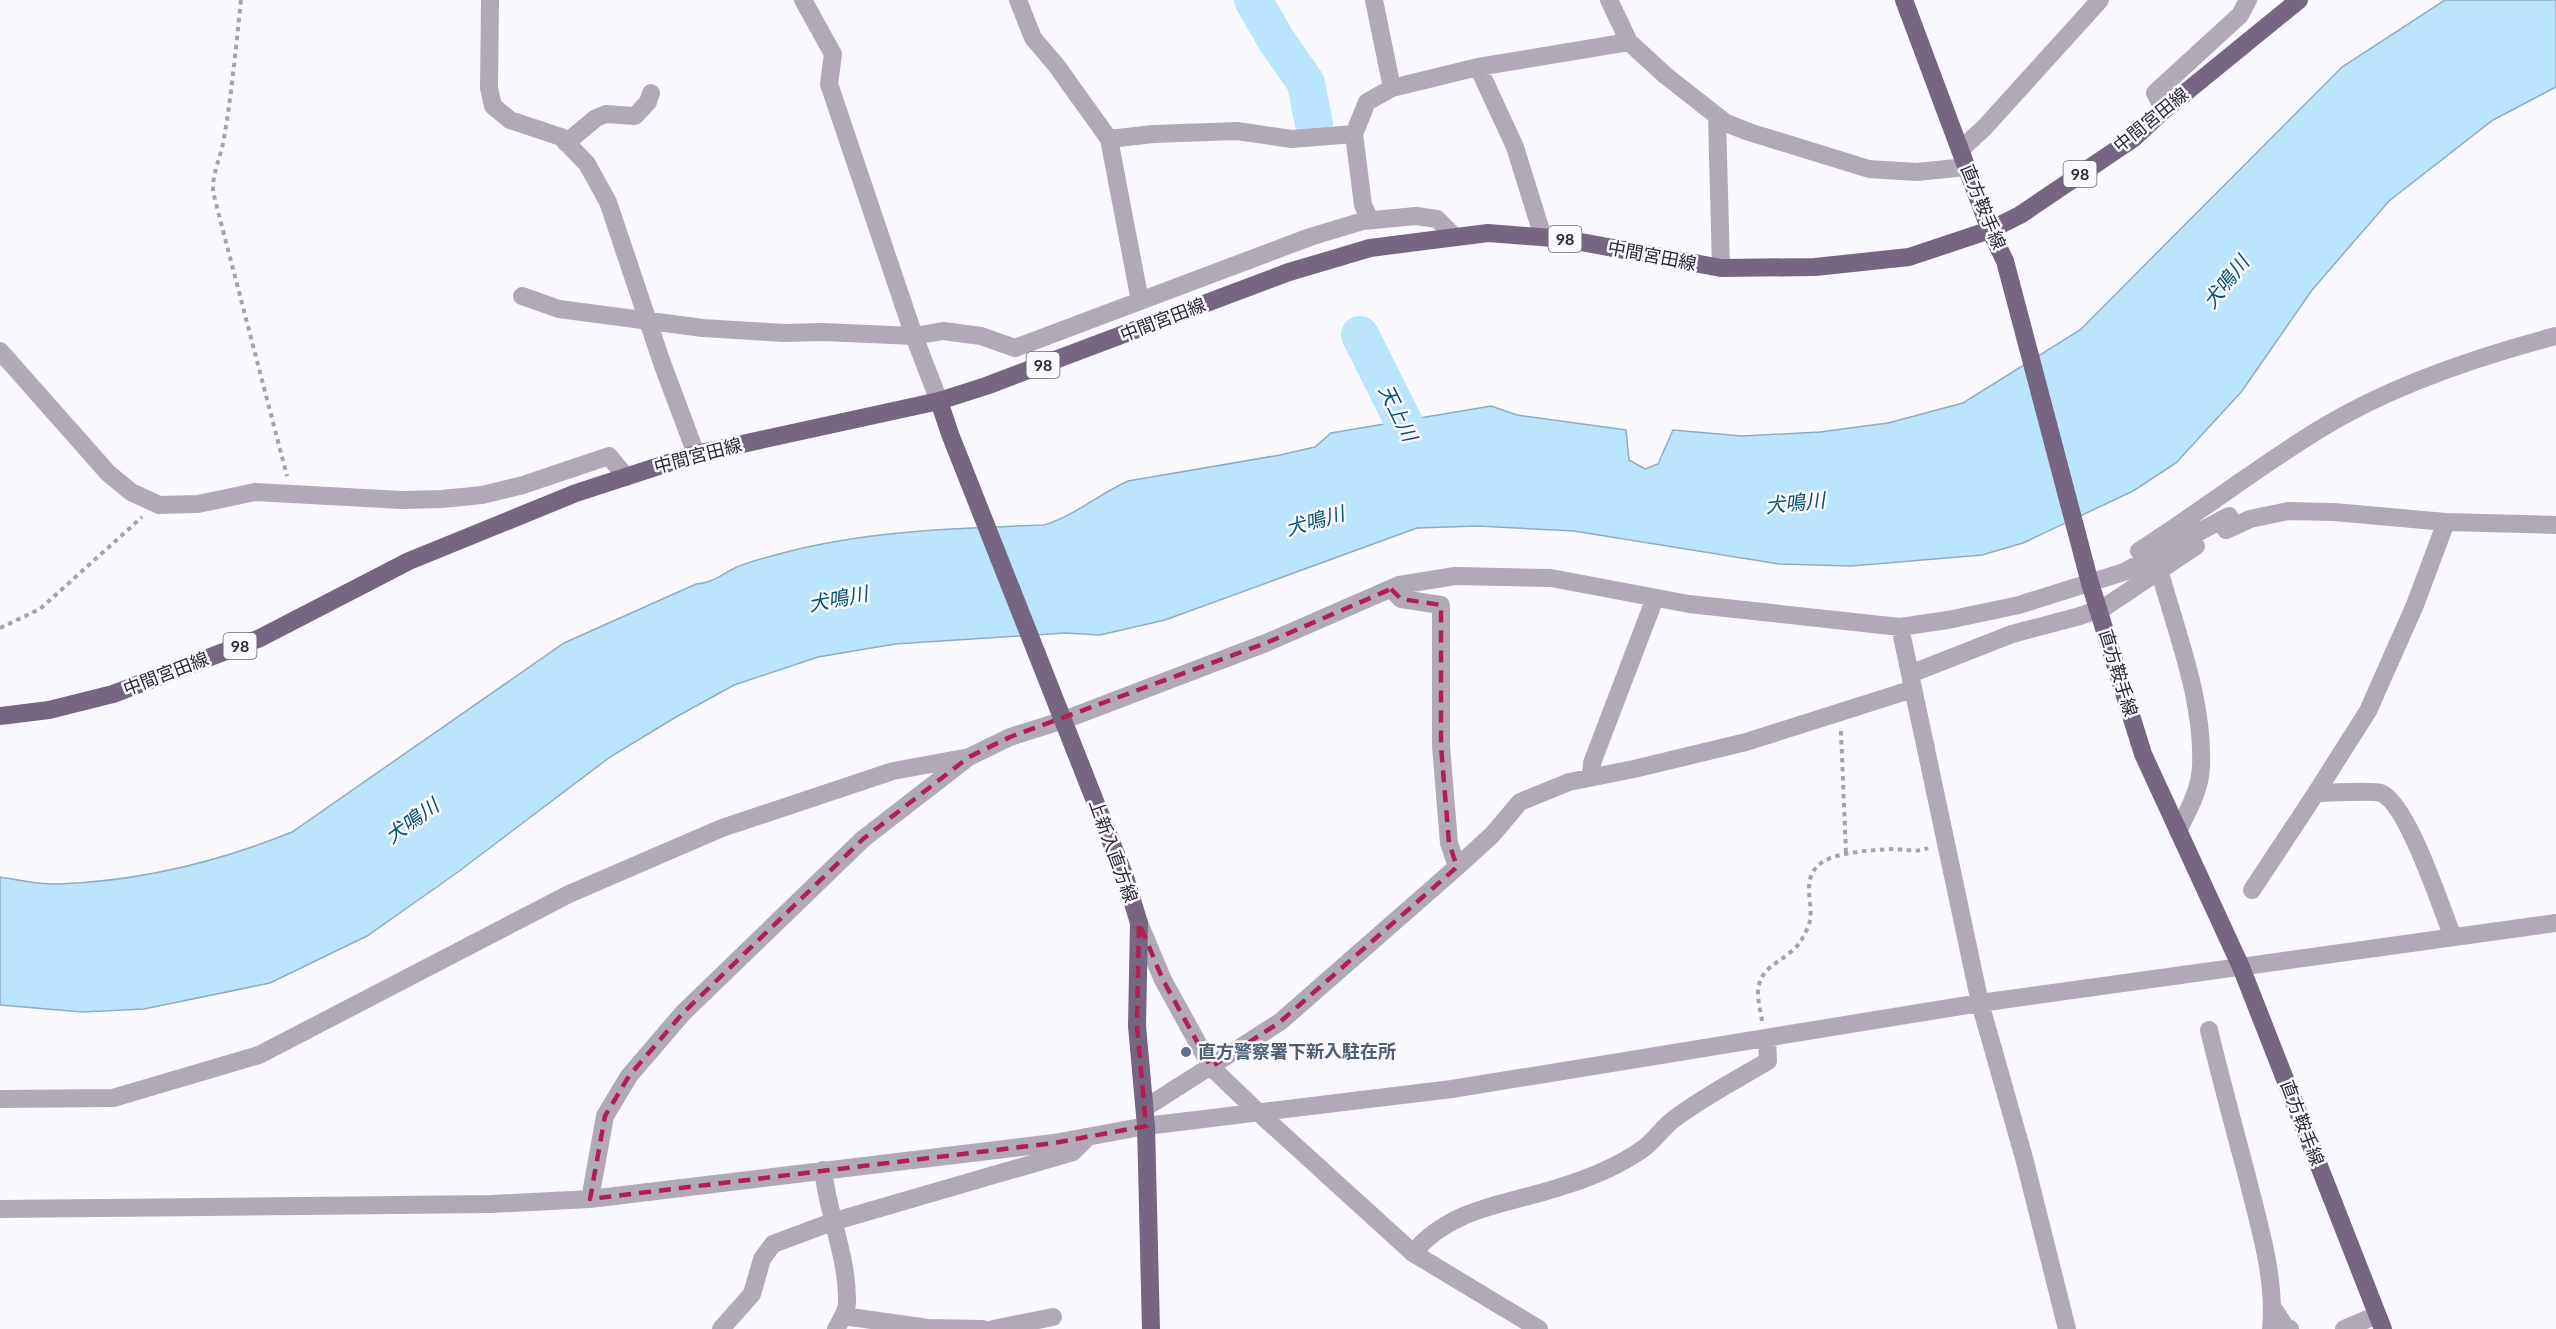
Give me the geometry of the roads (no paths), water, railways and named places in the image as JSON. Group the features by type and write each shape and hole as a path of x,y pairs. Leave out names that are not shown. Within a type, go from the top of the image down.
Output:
{"main road":[{"name":"直方鞍手線","path":"1904,0 1990,230 2005,261 2090,582 2143,754 2241,967 2380,1322"},
{"name":"中間宮田線","path":"0,716 49,710 113,694 260,638 409,561 576,493 696,454 939,401 986,386 1290,272 1370,248 1488,232 1565,239 1721,268 1815,267 1909,257 1990,230 2020,214 2134,138 2164,110 2299,0"},
{"name":"上新入直方線","path":"939,401 1125,877 1139,923 1137,1026 1146,1117 1150,1329"}],"street":[{"path":"490,0 489,88 493,106 510,120 561,137 587,164 608,202 647,321 696,454"},
{"path":"803,0 833,54 829,84 914,336 939,401"},
{"path":"1018,0 1033,38 1056,65 1109,139 1140,301"},
{"path":"1374,0 1392,88"},
{"path":"1609,0 1629,42 1665,75 1726,123 1869,169 1917,172 1966,167"},
{"path":"1960,150 1992,120 2100,0"},
{"path":"2164,110 2156,93 2240,15 2248,0"},
{"path":"1370,220 1364,206 1354,134 1367,102 1392,88 1478,68 1629,42"},
{"path":"1478,68 1515,147 1543,237"},
{"path":"566,143 596,118 606,114 635,116 648,102 651,93"},
{"path":"1717,116 1721,268"},
{"path":"1109,139 1153,134 1237,131 1292,139 1354,134"},
{"path":"522,296 559,309 703,328 784,333 823,332 914,336 943,331 981,336 1015,348 1310,237 1370,220 1416,216 1437,219 1455,237"},
{"path":"2090,582 2196,515 2321,428 2436,373 2556,336"},
{"path":"0,351 108,473 131,492 159,505 198,504 255,492 402,500 472,496 523,485 609,456 626,477"},
{"path":"1146,1117 1211,1066 1280,1022 1492,835 1520,802 1569,782 1634,770 1746,742 1841,712 1912,682 2012,634 2105,607 2158,569 2201,543 2250,519 2288,511 2334,512 2446,522 2556,525"},
{"path":"590,1199 605,1116 629,1076 709,987 819,884 863,839 969,757 1061,713 1266,643 1399,585 1455,576 1551,578 1689,604 1900,627 1948,620 2019,605 2124,572 2229,516 2235,526"},
{"path":"2252,890 2368,711 2415,605 2446,522"},
{"path":"2158,569 2192,690 2199,726 2201,768 2194,799 2178,831"},
{"path":"1391,589 1401,599 1441,605 1441,746 1449,843 1457,867"},
{"path":"1591,777 1592,763 1655,598"},
{"path":"1900,627 1980,1003 2024,1158 2067,1329"},
{"path":"0,1099 113,1098 259,1055 569,894 722,828 893,771 969,757"},
{"path":"2316,793 2381,793 2396,806 2410,828 2453,937"},
{"path":"1139,923 1162,980 1211,1066 1258,1112 1413,1253 1539,1329"},
{"path":"0,1209 491,1204 590,1199 1088,1137 1146,1117 1258,1112 1452,1089 1980,1003 2556,923"},
{"path":"2209,1030 2269,1272 2273,1308 2271,1329"},
{"path":"1413,1253 1427,1236 1468,1214 1557,1188 1611,1168 1628,1158 1645,1147 1672,1121 1705,1097 1768,1061 1767,1038"},
{"path":"721,1329 752,1294 762,1259 773,1244 832,1222 1072,1152 1088,1137"},
{"path":"823,1170 826,1199 842,1257 847,1306 839,1322 983,1329"},
{"path":"2273,1308 2285,1326 2290,1329"},
{"path":"993,1329 1053,1317"},
{"path":"2344,1329 2380,1322"}],"water":[{"name":"犬鳴川","path":"2445,0 2556,0 2556,87 2493,120 2389,201 2312,290 2242,391 2176,463 2133,491 2023,543 1982,555 1851,566 1779,564 1574,531 1478,526 1417,528 1165,620 1100,635 1065,633 895,644 818,657 734,685 676,717 610,757 458,872 367,936 270,983 144,1009 82,1012 0,1005 0,877 52,884 119,879 207,861 292,832 564,643 696,584 712,580 737,567 761,559 803,548 863,537 953,529 1044,525 1066,516 1128,481 1315,447 1331,433 1491,406 1517,415 1626,430 1629,460 1645,469 1658,464 1673,430 1742,436 1820,432 1888,423 1963,403 2080,330 2342,67"}],"waterway":[{"name":"天上川","path":"1253,0 1276,40 1306,83 1314,124"},
{"name":"天上川","path":"1360,335 1425,465"}],"place":[{"name":"直方警察署下新入駐在所","path":"1186,1052"}]}
